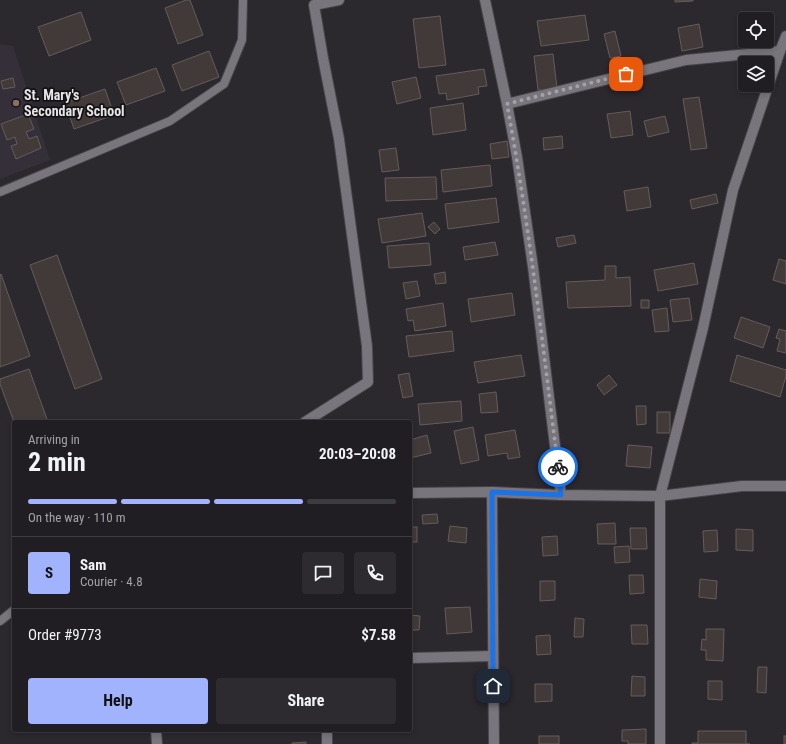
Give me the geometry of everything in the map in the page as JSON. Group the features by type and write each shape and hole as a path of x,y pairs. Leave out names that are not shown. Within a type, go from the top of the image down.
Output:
{"street":[{"path":"308,420 368,382 367,346 340,146 314,5 339,0"},
{"path":"485,0 517,157 533,267 561,495"},
{"path":"660,744 660,496 703,328 733,190 786,36"},
{"path":"507,104 686,60 780,51"},
{"path":"412,493 492,492 561,495 660,496 742,486 786,486"},
{"path":"492,492 494,744"},
{"path":"412,658 493,656"},
{"path":"156,732 157,744"},
{"path":"327,732 327,744"}],"lane":[{"path":"0,192 170,121 224,84 242,40 243,0"},
{"path":"0,621 12,612"}],"shaded area":[{"name":"St. Mary's Secondary School","path":"0,44 13,46 50,160 0,179"}],"building":[{"path":"186,0 190,0 203,35 178,44 165,8"},
{"path":"675,0 693,0 693,1 675,2"},
{"path":"81,12 91,40 49,56 38,27"},
{"path":"585,15 589,40 541,46 537,21"},
{"path":"440,16 446,65 419,68 413,19"},
{"path":"699,24 703,47 682,51 678,28"},
{"path":"615,31 621,56 610,58 604,34"},
{"path":"209,51 219,77 182,91 172,65"},
{"path":"553,54 557,88 538,90 534,56"},
{"path":"156,68 165,91 126,105 117,82"},
{"path":"484,69 487,86 478,87 479,94 447,100 446,93 439,94 436,76"},
{"path":"416,77 421,98 397,104 392,82"},
{"path":"13,78 15,87 3,89 1,81"},
{"path":"105,89 114,115 74,129 65,103"},
{"path":"699,97 707,148 691,150 683,99"},
{"path":"463,103 466,130 433,135 430,108"},
{"path":"630,111 633,135 611,138 607,114"},
{"path":"28,114 34,129 26,132 29,139 37,136 41,148 16,159 11,146 17,144 15,137 7,140 1,124"},
{"path":"665,116 669,132 648,137 644,121"},
{"path":"562,136 563,148 544,150 543,138"},
{"path":"507,141 509,157 492,159 490,144"},
{"path":"396,148 399,170 382,172 379,150"},
{"path":"490,165 492,186 443,192 441,170"},
{"path":"436,177 437,199 386,201 385,178"},
{"path":"648,187 651,207 627,211 624,191"},
{"path":"716,194 718,203 692,209 690,200"},
{"path":"496,198 499,222 448,229 445,204"},
{"path":"422,213 426,236 382,243 378,219"},
{"path":"434,222 440,229 435,234 428,227"},
{"path":"574,235 576,243 558,247 556,238"},
{"path":"495,242 498,255 465,260 463,247"},
{"path":"429,243 431,265 389,268 387,246"},
{"path":"57,255 102,379 75,389 30,265"},
{"path":"779,259 786,261 786,284 773,280"},
{"path":"694,263 698,284 658,291 654,270"},
{"path":"605,266 616,266 616,278 630,277 631,306 568,308 566,282 605,280"},
{"path":"445,272 446,283 436,284 434,274"},
{"path":"1,274 30,356 0,367 0,275"},
{"path":"417,281 420,296 406,299 403,283"},
{"path":"512,293 515,315 471,322 468,299"},
{"path":"689,298 692,320 673,322 670,300"},
{"path":"641,300 649,300 649,308 641,308"},
{"path":"443,303 446,326 415,331 413,320 408,321 406,309"},
{"path":"667,308 669,331 655,332 652,310"},
{"path":"741,317 770,327 763,348 734,338"},
{"path":"779,329 786,331 786,353 777,351 780,339 776,338"},
{"path":"452,331 454,351 409,357 406,336"},
{"path":"521,355 525,376 478,383 474,362"},
{"path":"737,355 786,370 786,376 780,397 730,381"},
{"path":"29,369 47,420 13,420 0,384 0,379"},
{"path":"409,373 413,396 403,398 398,375"},
{"path":"609,375 617,385 604,395 597,385"},
{"path":"496,392 498,412 481,413 479,394"},
{"path":"461,401 462,421 420,425 418,404"},
{"path":"636,406 646,406 646,424 637,425"},
{"path":"657,412 670,412 670,433 657,433"},
{"path":"473,427 479,460 461,464 454,431"},
{"path":"515,430 520,457 508,459 507,453 488,456 485,435"},
{"path":"427,435 431,453 412,458 412,439"},
{"path":"628,445 652,447 650,468 626,466"},
{"path":"437,514 438,523 423,524 422,515"},
{"path":"615,523 616,544 598,544 597,524"},
{"path":"450,526 467,528 466,543 448,541"},
{"path":"412,527 417,527 417,542 412,542"},
{"path":"630,528 646,528 647,549 631,549"},
{"path":"736,529 753,530 753,551 736,550"},
{"path":"717,530 718,551 704,552 703,531"},
{"path":"557,536 558,555 543,556 542,537"},
{"path":"629,546 630,562 615,563 614,547"},
{"path":"629,575 643,575 644,593 630,594"},
{"path":"700,579 717,581 716,599 699,597"},
{"path":"540,581 555,581 555,600 540,601"},
{"path":"470,607 472,632 447,634 445,608"},
{"path":"412,615 420,616 419,630 412,630"},
{"path":"575,618 584,619 583,637 574,637"},
{"path":"631,625 647,625 648,644 632,644"},
{"path":"706,629 724,629 723,661 706,660 706,650 701,650 702,639 706,640"},
{"path":"550,635 551,654 537,655 536,636"},
{"path":"758,667 767,667 766,693 757,692"},
{"path":"632,676 645,677 645,696 631,696"},
{"path":"708,681 722,681 722,700 708,699"},
{"path":"535,684 552,684 552,701 535,702"},
{"path":"646,729 646,744 628,744 628,741 622,741 622,730"},
{"path":"698,731 746,731 746,744 692,744 698,743"},
{"path":"539,736 559,736 559,744 539,744"},
{"path":"784,736 786,736 786,744 784,744"},
{"path":"306,742 306,744 292,744 292,743"}],"way so far":[{"path":"558,467 533,267 517,157 507,104 626,74"}],"place":[{"name":"St. Mary's Secondary School","path":"16,103"}],"route":[{"path":"493,686 492,492 561,495 558,467"}]}
